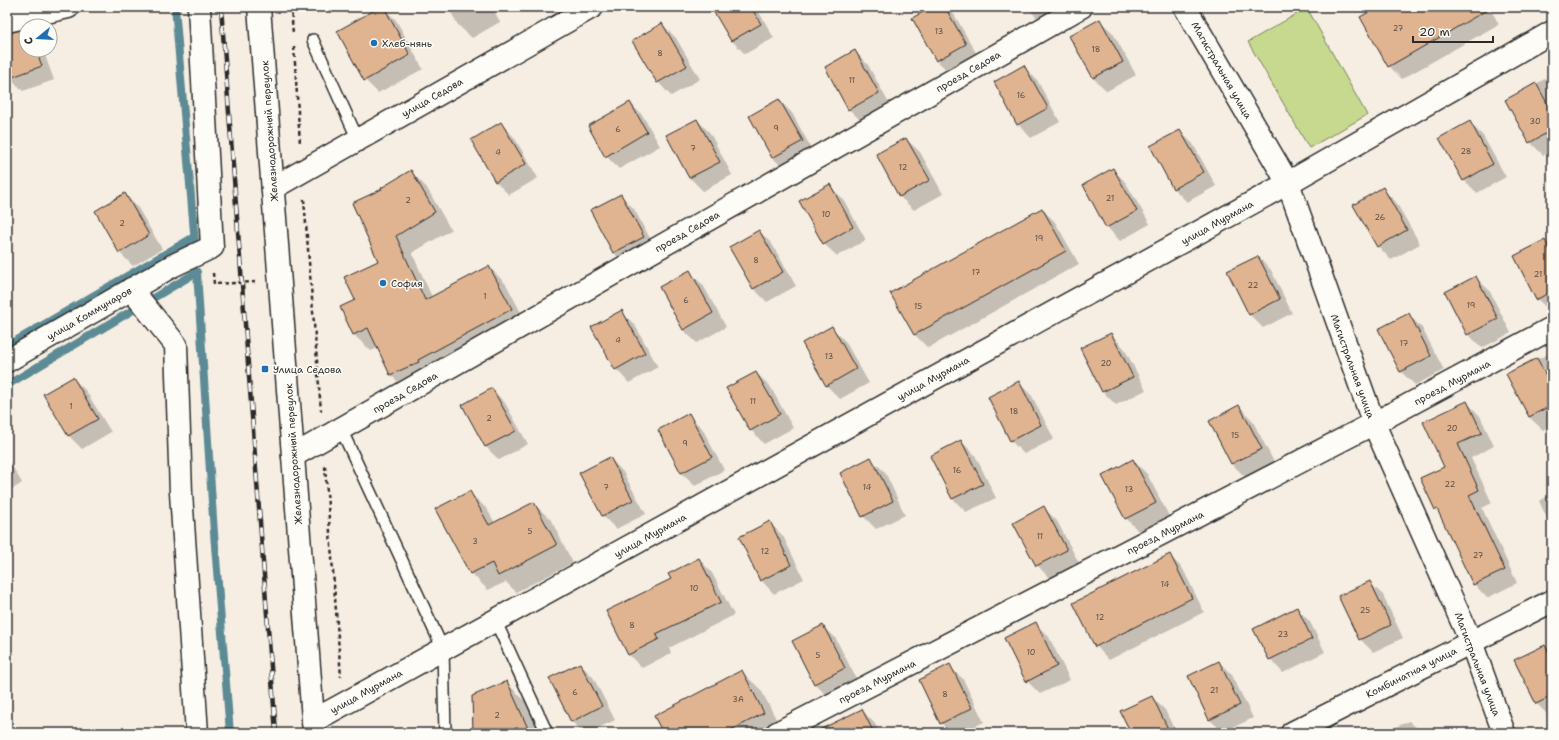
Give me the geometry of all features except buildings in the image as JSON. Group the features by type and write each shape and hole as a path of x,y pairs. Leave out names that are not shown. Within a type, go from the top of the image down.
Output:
{"street":[{"path":"7,21 68,7"},
{"path":"199,7 212,247"},
{"name":"Железнодорожный переулок","path":"259,7 313,727"},
{"name":"улица Седова","path":"273,188 592,7"},
{"name":"проезд Седова","path":"293,456 1081,7"},
{"name":"Магистральная улица","path":"1185,7 1288,183 1374,424 1471,642 1504,733"},
{"name":"улица Мурмана","path":"313,727 343,704 1288,183 1552,32"},
{"name":"улица Коммунаров","path":"7,361 172,266 212,247"},
{"path":"131,290 176,345 181,493 197,733"},
{"name":"проезд Мурмана","path":"777,733 1374,424 1552,328"},
{"name":"Комбинатная улица","path":"1292,733 1552,601"}],"lane":[{"path":"313,40 358,140"},
{"path":"332,434 443,649 445,733"},
{"path":"495,620 547,733"}],"path":[{"path":"291,7 293,38"},
{"path":"294,46 314,325 332,434 343,704"},
{"path":"212,247 214,284 259,282"},
{"path":"283,325 314,325"}],"green space":[{"path":"1307,8 1367,115 1309,148 1248,42"}],"waterway":[{"path":"175,7 195,244"},
{"path":"7,346 194,237"},
{"path":"7,385 197,272 214,533 230,733"}],"railway":[{"path":"221,7 276,733"}],"place":[{"name":"Хлеб-нянь","path":"374,43"},
{"name":"София","path":"383,283"},
{"name":"Улица Седова","path":"265,369"}]}
